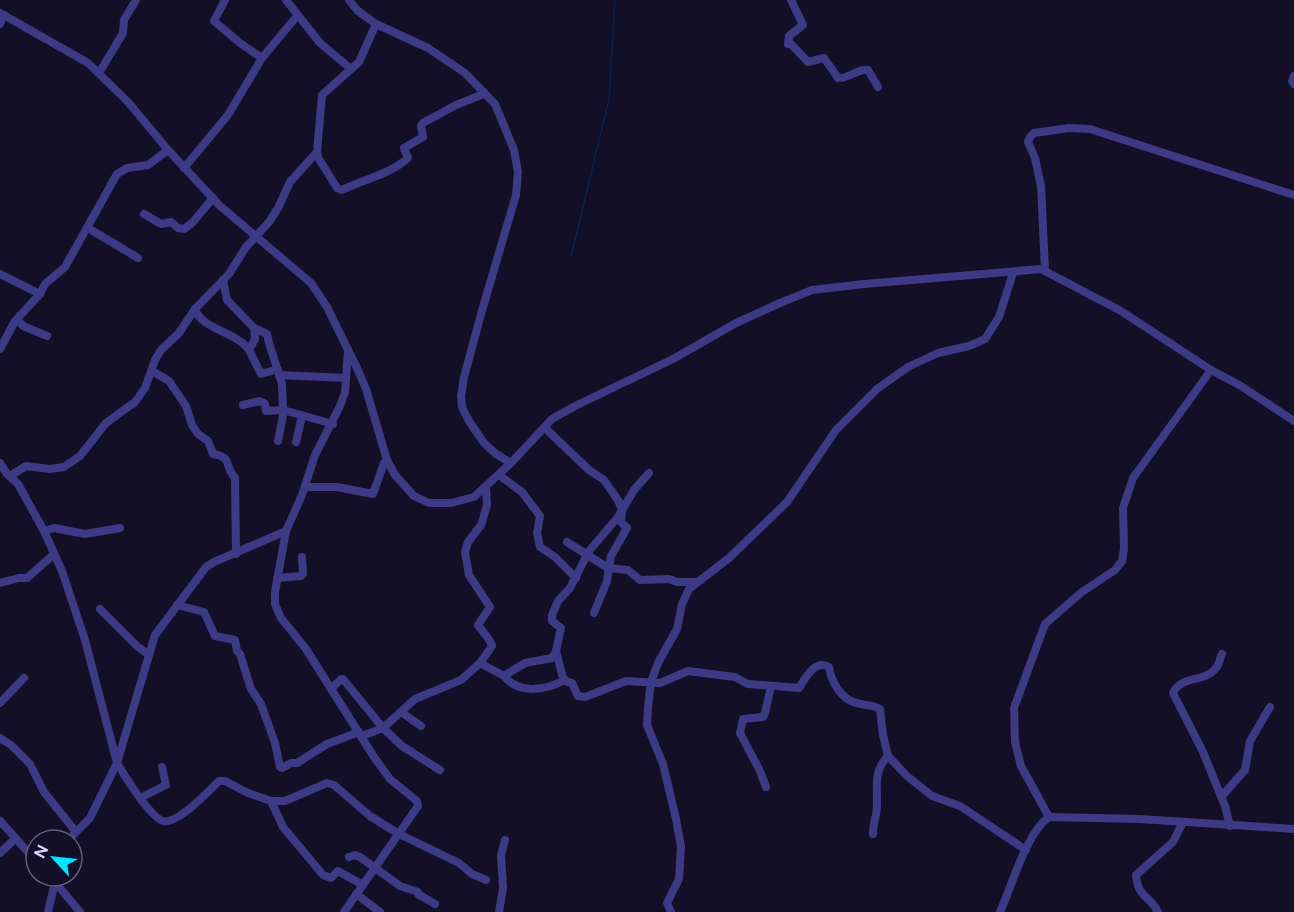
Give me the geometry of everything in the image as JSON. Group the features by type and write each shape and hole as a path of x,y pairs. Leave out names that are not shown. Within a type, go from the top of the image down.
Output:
{"street":[{"path":"99,73 123,33 124,20 136,0"},
{"path":"225,0 214,21 262,58"},
{"path":"286,0 320,43 351,69"},
{"path":"349,0 358,11 376,24 447,59 483,91 500,113 517,160 516,195 483,307 461,396 462,406 469,421 484,443 511,463"},
{"path":"791,0 803,25 789,36 788,44 791,44 808,62 824,58 838,78 846,78 863,69 868,70 878,87"},
{"path":"0,24 2,14 71,52 99,73 128,102 168,150 213,198 255,237 311,283 327,307 366,389 387,460 395,475 414,496 429,503 451,503 474,496 486,488 552,419 673,359 736,323 812,290 864,284 1013,273 1034,269 1045,270 1121,311 1294,421"},
{"path":"184,168 228,116 262,58 297,16"},
{"path":"376,24 361,58 322,95 317,152 337,188 342,190 358,182 379,176 408,158 404,148 423,137 421,126 423,123 456,105 481,95 483,91"},
{"path":"1294,76 1292,81 1294,84"},
{"path":"1045,270 1041,186 1035,158 1028,142 1034,133 1069,128 1090,129 1294,195"},
{"path":"0,349 11,327 40,294 45,284 65,267 117,174 127,168 148,165 168,150"},
{"path":"6,476 26,465 50,469 64,467 80,456 106,423 135,402 145,388 161,350 179,333 195,309 223,280 278,208 290,182 317,152"},
{"path":"144,214 161,224 171,222 183,229 213,198"},
{"path":"88,228 138,258"},
{"path":"671,912 667,903 679,879 681,847 665,774 647,725 651,682 658,663 677,629 682,604 689,589 729,558 787,502 836,430 877,389 908,367 938,353 969,346 985,339 999,317 1013,273"},
{"path":"0,274 40,294"},
{"path":"223,280 227,300 254,328 267,334 278,372 284,411 278,441"},
{"path":"195,309 200,318 231,335 249,350 261,374 278,372 346,378"},
{"path":"18,320 23,326 47,336"},
{"path":"249,350 255,339 254,328"},
{"path":"344,912 418,806 417,801 390,779 374,758 332,688 306,649 281,618 275,604 274,592 286,531 305,488 315,455 333,424 345,392 348,348"},
{"path":"1049,817 1021,766 1015,742 1014,708 1045,624 1082,592 1115,570 1122,561 1123,508 1133,478 1211,370"},
{"path":"152,371 169,381 186,406 198,434 208,441 213,454 224,456 227,459 230,473 235,478 236,554"},
{"path":"243,405 260,401 265,404 267,411 284,411 333,424"},
{"path":"296,442 302,416"},
{"path":"544,428 589,470 604,480 622,510 621,522 627,528 611,556 607,580 594,613"},
{"path":"305,488 337,487 373,494 387,460"},
{"path":"0,463 6,476 18,484 44,531 85,640 117,763 154,815 163,821 171,820 185,812 219,781 225,781 248,793 271,801 285,801 327,783 334,785 370,816 399,834 459,863 472,874 486,880"},
{"path":"504,676 521,664 552,658 556,651 561,627 552,621 558,601 570,588 588,554 649,473"},
{"path":"499,475 522,492 540,516 537,533 540,547 555,557 576,578"},
{"path":"177,605 204,612 215,636 235,640 251,689 261,704 275,743 280,767 297,763 327,744 383,728 415,699 461,680 480,663 492,646 478,625 490,607 469,575 465,552 468,542 483,519 487,505 486,488"},
{"path":"44,531 54,528 85,534 120,528"},
{"path":"80,828 90,818 117,763 155,635 206,567 286,531"},
{"path":"567,542 608,568 628,570 644,581 669,579 690,583 698,582"},
{"path":"0,584 27,578 54,554"},
{"path":"278,578 301,576 303,574 302,557"},
{"path":"100,609 148,654"},
{"path":"556,651 565,680"},
{"path":"1222,654 1216,669 1184,682 1176,687 1173,693 1203,752 1230,826"},
{"path":"480,663 504,676 516,686 527,689 547,688 565,680 572,683 578,696 585,697 626,681 660,683 688,671 735,677 748,684 799,688 815,667 826,664 829,666 831,677 849,699 880,709 888,756 922,789 932,796 960,806 1026,850"},
{"path":"0,702 24,678"},
{"path":"332,688 343,679 383,728 402,746 440,770"},
{"path":"766,787 740,733 743,719 763,717 771,686"},
{"path":"1221,797 1245,770 1250,741 1270,707"},
{"path":"401,712 421,726"},
{"path":"0,738 11,745 33,768 44,792 73,828"},
{"path":"873,834 877,781 884,760 888,756"},
{"path":"140,798 166,785 162,767"},
{"path":"271,801 283,827 324,875 331,878 338,871 363,885"},
{"path":"1000,912 1026,850 1039,828 1049,817 1294,829"},
{"path":"0,821 24,848"},
{"path":"1158,912 1155,905 1139,890 1136,875 1173,842 1183,822"},
{"path":"0,854 15,838"},
{"path":"498,912 503,888 501,855 505,840"},
{"path":"349,857 356,855 400,886 418,892 435,904"},
{"path":"48,912 52,888"},
{"path":"62,888 80,912"},
{"path":"356,894 380,912"}],"waterway":[{"path":"571,257 609,99 615,0"}]}
